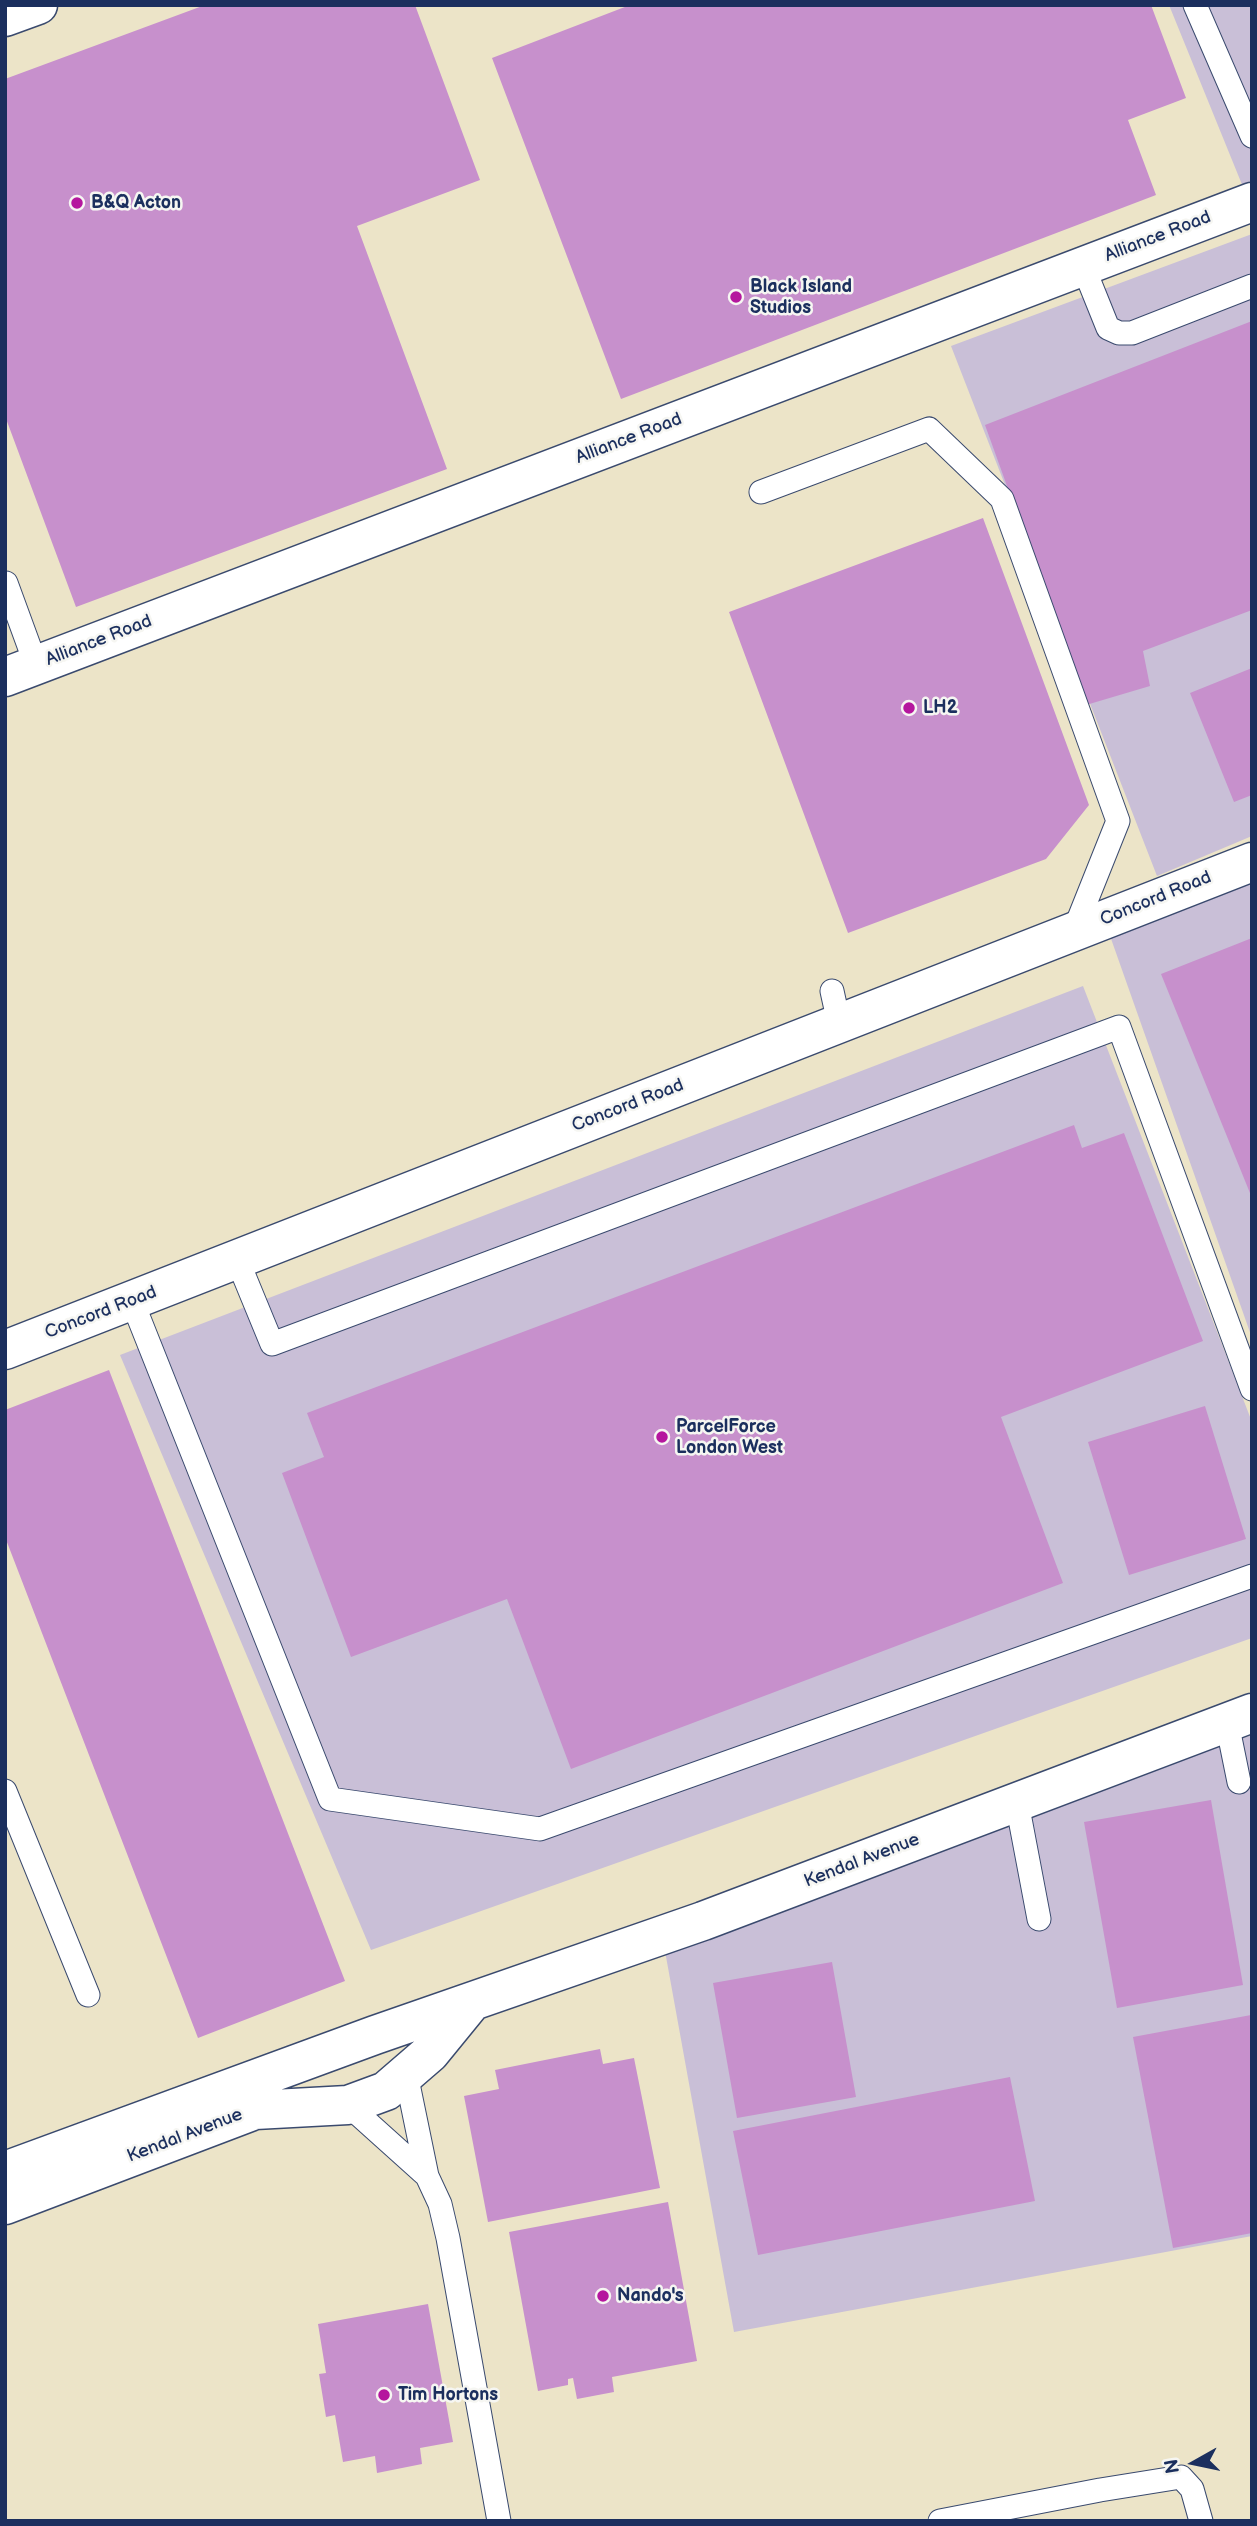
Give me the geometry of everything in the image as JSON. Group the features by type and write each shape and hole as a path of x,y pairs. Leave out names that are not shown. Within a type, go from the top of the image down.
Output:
{"street":[{"path":"5,17 38,5"},
{"name":"Alliance Road","path":"21,671 1252,202"},
{"name":"Concord Road","path":"5,1350 237,1259 836,1007 1074,932 1252,862"},
{"name":"Kendal Avenue","path":"5,2171 375,2035 703,1921 1239,1718"},
{"name":"Kendal Avenue","path":"5,2205 255,2110 348,2105 386,2091 430,2053 470,2004"},
{"path":"375,2035 390,2047 406,2074"}],"lane":[{"path":"1195,5 1252,136"},
{"path":"1083,266 1108,328 1119,333 1132,333 1252,286"},
{"path":"761,492 929,429 1002,499 1118,821 1074,932"},
{"path":"6,583 21,671"},
{"path":"237,1259 272,1344 1119,1027 1252,1389"},
{"path":"132,1301 330,1799 540,1829 1252,1576"},
{"path":"1239,1718 1239,1782"},
{"path":"5,1791 88,1995"},
{"path":"1017,1803 1040,1919"},
{"path":"406,2074 427,2176 440,2204 448,2238 499,2521"},
{"path":"348,2105 427,2176"},
{"path":"940,2521 1181,2477 1192,2489 1201,2521"}],"shaded area":[{"path":"1169,5 1252,5 1252,184 1243,187"},
{"path":"1252,234 1252,836 1157,876 951,346"},
{"path":"1252,882 1252,1338 1109,933"},
{"path":"1083,986 1252,1422 1252,1638 371,1950 120,1355"},
{"path":"1252,1735 1252,2236 734,2332 663,1940"}],"building":[{"path":"205,5 415,5 480,180 357,226 447,469 76,607 5,416 5,79"},
{"name":"Black Island Studios","path":"630,5 1151,5 1186,98 1128,120 1156,195 621,399 492,58"},
{"path":"1252,321 1252,610 1143,651 1150,686 1086,705 985,425"},
{"name":"LH2","path":"983,518 1089,805 1046,859 848,933 729,612"},
{"path":"1252,668 1252,795 1234,802 1190,693"},
{"path":"1252,938 1252,1198 1161,974"},
{"name":"ParcelForce London West","path":"1074,1125 1082,1148 1124,1133 1203,1341 1001,1417 1063,1583 571,1769 507,1599 351,1657 282,1473 324,1457 307,1413"},
{"path":"109,1370 345,1981 198,2038 5,1537 5,1410"},
{"path":"1205,1406 1246,1539 1129,1575 1088,1442"},
{"path":"1211,1800 1243,1985 1117,2008 1084,1822"},
{"path":"832,1962 856,2097 737,2118 713,1983"},
{"path":"1251,2015 1252,2233 1173,2248 1133,2037"},
{"path":"600,2049 603,2064 634,2058 660,2188 488,2222 464,2096 499,2089 495,2070"},
{"path":"1010,2077 1035,2201 758,2255 733,2131"},
{"name":"Nando's","path":"668,2202 697,2361 612,2377 614,2392 577,2399 573,2378 568,2379 568,2385 538,2391 509,2232"},
{"name":"Tim Hortons","path":"428,2304 453,2442 420,2448 422,2464 377,2473 375,2456 343,2462 335,2415 326,2417 319,2374 326,2373 318,2324"}],"place":[{"name":"B&Q Acton","path":"77,203"},
{"name":"Black Island Studios","path":"736,297"},
{"name":"LH2","path":"909,708"},
{"name":"ParcelForce London West","path":"662,1437"},
{"name":"Nando's","path":"603,2296"},
{"name":"Tim Hortons","path":"384,2395"}]}
